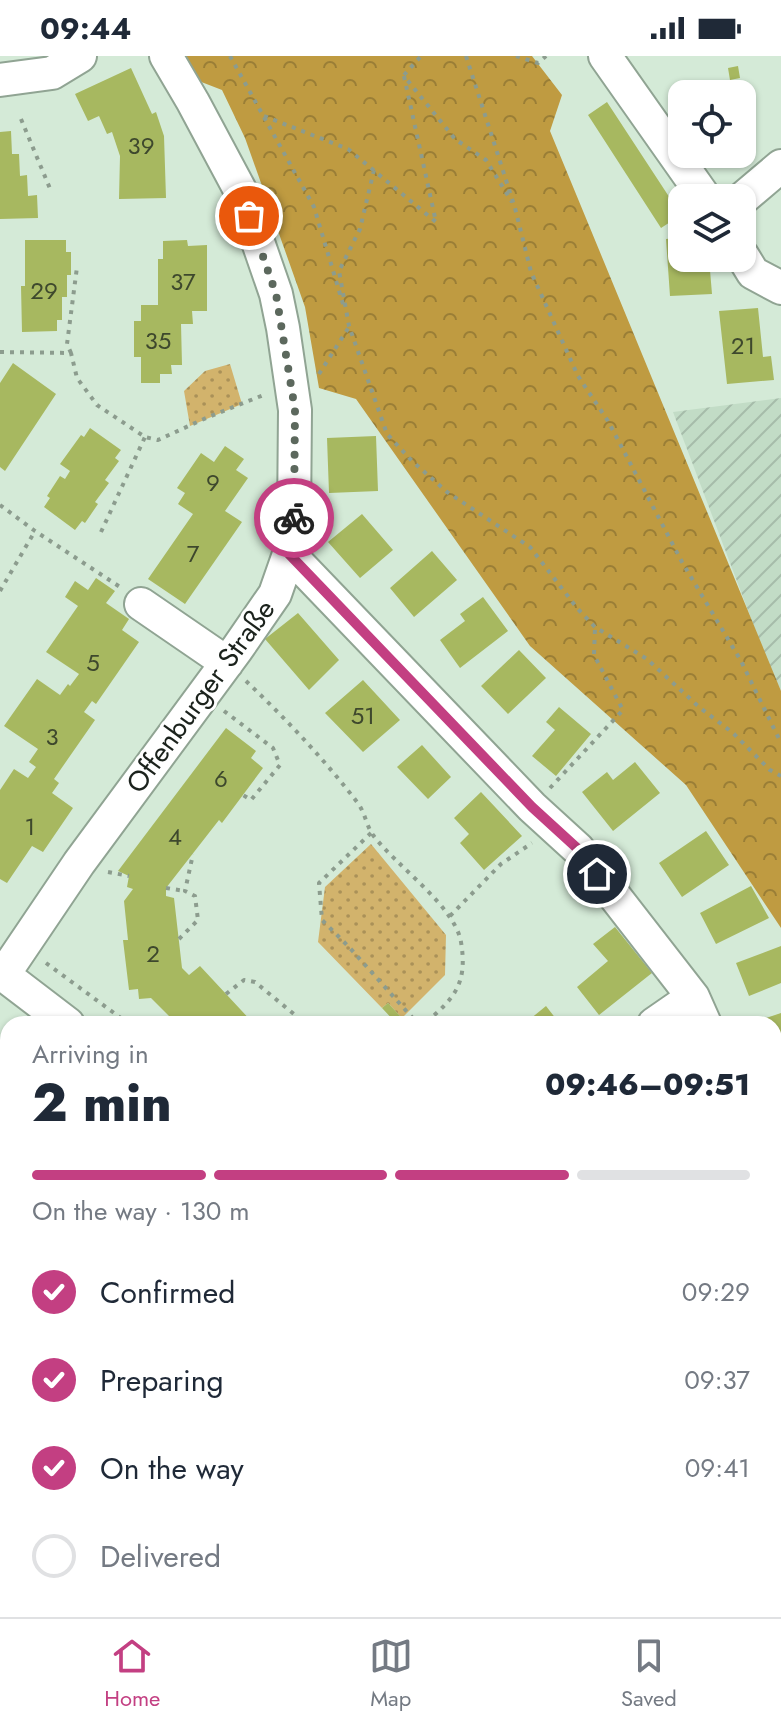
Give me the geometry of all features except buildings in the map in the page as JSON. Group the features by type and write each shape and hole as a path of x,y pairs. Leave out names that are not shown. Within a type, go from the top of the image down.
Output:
{"street":[{"path":"0,80 52,73 80,56"},
{"name":"Offenburger Straße","path":"2,973 275,594 289,554 294,521 295,410 304,379 283,328 276,294 240,190 166,56"},
{"path":"605,56 695,184"},
{"path":"756,187 781,166"},
{"path":"752,272 781,288"},
{"path":"289,554 543,818 578,849 699,1010 680,1016"},
{"path":"140,598 232,656"},
{"path":"2,973 58,1016"}],"path":[{"path":"230,56 314,207 349,326 387,434 447,492 530,547 595,627 647,659 699,707 733,733 770,770 781,776"},
{"path":"404,76 421,56"},
{"path":"466,56 515,208 531,272 578,376 608,421 682,562 741,661 781,743"},
{"path":"516,56 538,63 546,56"},
{"path":"264,116 348,149 436,222 404,76"},
{"path":"404,76 455,139 486,160 515,208"},
{"path":"21,119 51,191"},
{"path":"349,326 339,271 360,229 374,170"},
{"path":"77,267 67,344 77,378 97,405 145,437 158,440 304,379 349,326"},
{"path":"0,352 71,353"},
{"path":"101,532 145,437"},
{"path":"0,505 140,598"},
{"path":"0,591 35,531"},
{"path":"450,916 543,818 623,710 594,655 595,627"},
{"path":"232,656 261,695 360,805 371,833 450,916 461,939 463,967 457,992 430,1016"},
{"path":"203,695 273,748 280,765 251,800 243,795"},
{"path":"371,833 319,883 322,920 414,1016"},
{"path":"185,891 193,854"},
{"path":"110,872 129,876"},
{"path":"166,888 195,896 198,920 179,939"},
{"path":"23,947 118,1016"},
{"path":"226,994 244,980 255,982 296,1016"}],"shaded area":[{"path":"230,364 242,404 190,426 184,391 205,371"},
{"path":"781,398 781,691 673,412"},
{"path":"371,844 446,935 445,975 404,1016 400,1016 388,1003 382,1008 318,942 325,887"}],"green space":[{"path":"177,56 532,56 562,95 550,131 781,691 781,928 686,785 530,646 356,399 319,388 305,307 245,138 222,90 191,78"}],"way so far":[{"path":"249,216 276,294 283,328 295,410 294,518"}],"route":[{"path":"294,518 289,554 532,807 578,849 597,874"}]}
